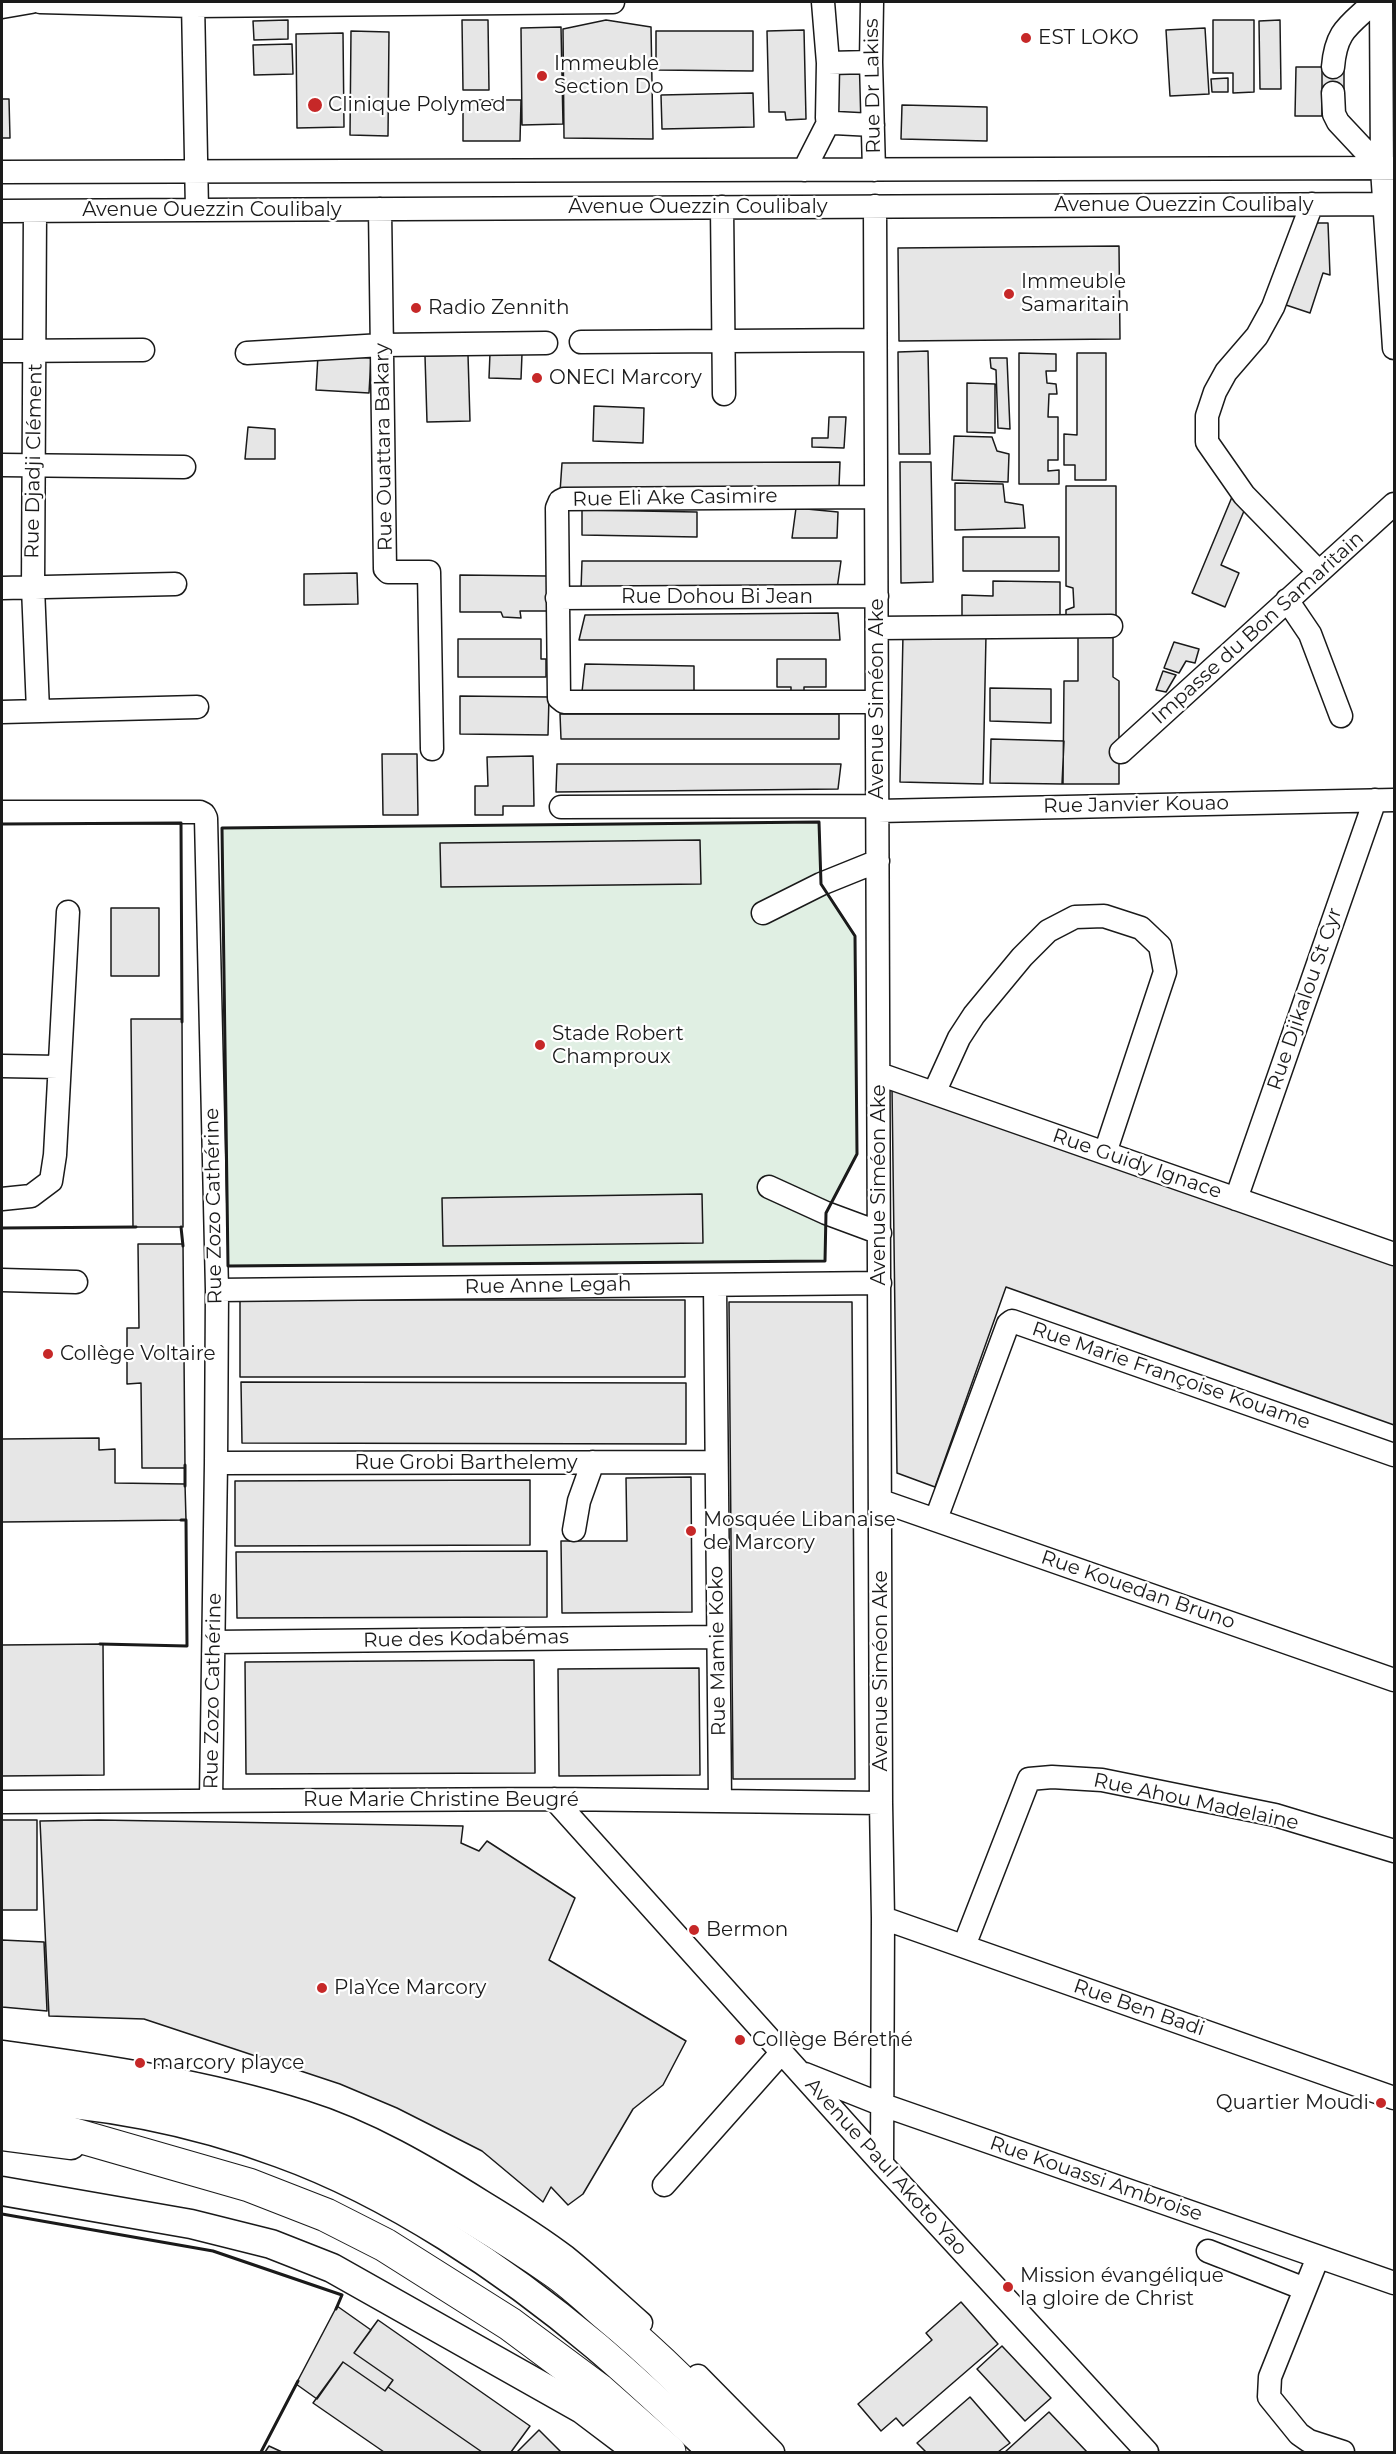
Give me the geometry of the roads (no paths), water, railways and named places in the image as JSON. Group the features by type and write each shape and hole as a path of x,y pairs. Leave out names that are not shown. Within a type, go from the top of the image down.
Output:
{"highway":[{"path":"2,2073 49,2076 207,2104 299,2130 360,2155 423,2187 558,2273 703,2392 746,2452"},
{"path":"2,2114 249,2185 326,2216 385,2245 510,2324 600,2391 669,2452"}],"main road":[{"path":"2,2099 113,2109 166,2119 280,2153 339,2178 397,2208 534,2297 594,2345 712,2452"},
{"path":"2,2136 163,2159"},
{"path":"2,2191 191,2224 272,2244 332,2268 542,2385 582,2409 639,2452"}],"street":[{"path":"2,8 32,2"},
{"path":"40,2 193,4 613,2"},
{"path":"804,170 829,121 826,86 828,63 823,2"},
{"name":"Rue Dr Lakiss","path":"872,2 874,170"},
{"path":"1333,67 1335,46 1341,35 1374,2"},
{"path":"1381,2 1395,348"},
{"path":"193,4 197,210"},
{"path":"828,63 871,62"},
{"path":"1333,93 1334,114 1338,122 1388,168"},
{"path":"829,121 873,125"},
{"name":"Avenue Ouezzin Coulibaly","path":"2,172 1388,168"},
{"path":"1312,204 1273,307 1257,336 1226,372 1215,392 1207,416 1207,442 1244,495 1318,573"},
{"name":"Avenue Ouezzin Coulibaly","path":"2,211 1389,204"},
{"name":"Avenue Siméon Ake","path":"874,206 881,1803 884,1918 882,2164"},
{"path":"722,207 724,394"},
{"name":"Rue Ouattara Bakary","path":"380,209 385,569 388,572 429,572 432,749"},
{"name":"Rue Djadji Clément","path":"35,211 33,587 38,711"},
{"path":"581,342 875,340"},
{"path":"247,353 382,345 546,343"},
{"path":"2,351 143,350"},
{"path":"2,465 184,467"},
{"name":"Rue Eli Ake Casimire","path":"876,497 564,499 560,501 557,508 557,598 559,698 564,702 877,702"},
{"name":"Impasse du Bon Samaritain","path":"1121,752 1395,504"},
{"path":"2,588 176,584"},
{"name":"Rue Dohou Bi Jean","path":"557,598 877,596"},
{"path":"1287,600 1310,633 1341,716"},
{"path":"877,628 1111,626"},
{"path":"2,712 197,707"},
{"name":"Rue Janvier Kouao","path":"561,807 878,808 1384,800"},
{"name":"Rue Djikalou St Cyr","path":"1236,1198 1384,800"},
{"name":"Rue Zozo Cathérine","path":"2,812 200,812 204,814 217,1290 211,1800"},
{"path":"762,913 821,884 878,861"},
{"path":"2,1199 31,1196 51,1181 55,1155 68,912"},
{"path":"934,1093 959,1038 974,1015 1022,957 1048,931 1075,917 1104,916 1141,928 1160,946 1165,972 1105,1153"},
{"path":"2,1066 58,1067"},
{"name":"Rue Guidy Ignace","path":"879,1074 1395,1254"},
{"path":"769,1187 826,1213 880,1233"},
{"path":"2,1280 76,1282"},
{"name":"Rue Anne Legah","path":"217,1290 880,1283"},
{"name":"Rue Mamie Koko","path":"715,1285 720,1801"},
{"name":"Rue Marie Françoise Kouame","path":"936,1519 1008,1324 1012,1321 1395,1455"},
{"path":"574,1530 579,1501 593,1462"},
{"name":"Rue Grobi Barthelemy","path":"216,1463 716,1462"},
{"name":"Rue Kouedan Bruno","path":"881,1501 1395,1680"},
{"name":"Rue des Kodabémas","path":"214,1642 717,1637"},
{"name":"Rue Ahou Madelaine","path":"964,1946 1029,1779 1052,1777 1102,1780 1275,1815 1395,1851"},
{"name":"Rue Marie Christine Beugré","path":"2,1802 554,1799 881,1803"},
{"name":"Avenue Paul Akoto Yao","path":"554,1799 882,2164 1147,2452"},
{"name":"Rue Ben Badi","path":"884,1918 1395,2098"},
{"path":"2,2052 136,2071 209,2085 306,2113 371,2139 435,2172 564,2256 664,2343 703,2392 772,2452"},
{"path":"664,2185 782,2052"},
{"name":"Rue Kouassi Ambroise","path":"798,2071 883,2105 1395,2283"},
{"path":"1208,2251 1305,2289"},
{"path":"1318,2257 1270,2378 1269,2397 1299,2434 1309,2441 1343,2452"}],"place":[{"name":"EST LOKO","path":"1026,38"},
{"name":"Immeuble Section Do","path":"542,76"},
{"name":"Clinique Polymed","path":"315,105"},
{"name":"Immeuble Samaritain","path":"1009,294"},
{"name":"Radio Zennith","path":"416,308"},
{"name":"ONECI Marcory","path":"537,378"},
{"name":"Stade Robert Champroux","path":"540,1045"},
{"name":"Collège Voltaire","path":"48,1354"},
{"name":"Mosquée Libanaise de Marcory","path":"691,1531"},
{"name":"Bermon","path":"694,1930"},
{"name":"PlaYce Marcory","path":"322,1988"},
{"name":"Collège Bérethé","path":"740,2040"},
{"name":"marcory playce","path":"140,2063"},
{"name":"Quartier Moudi","path":"1381,2103"},
{"name":"Mission évangélique la gloire de Christ","path":"1008,2287"}]}
